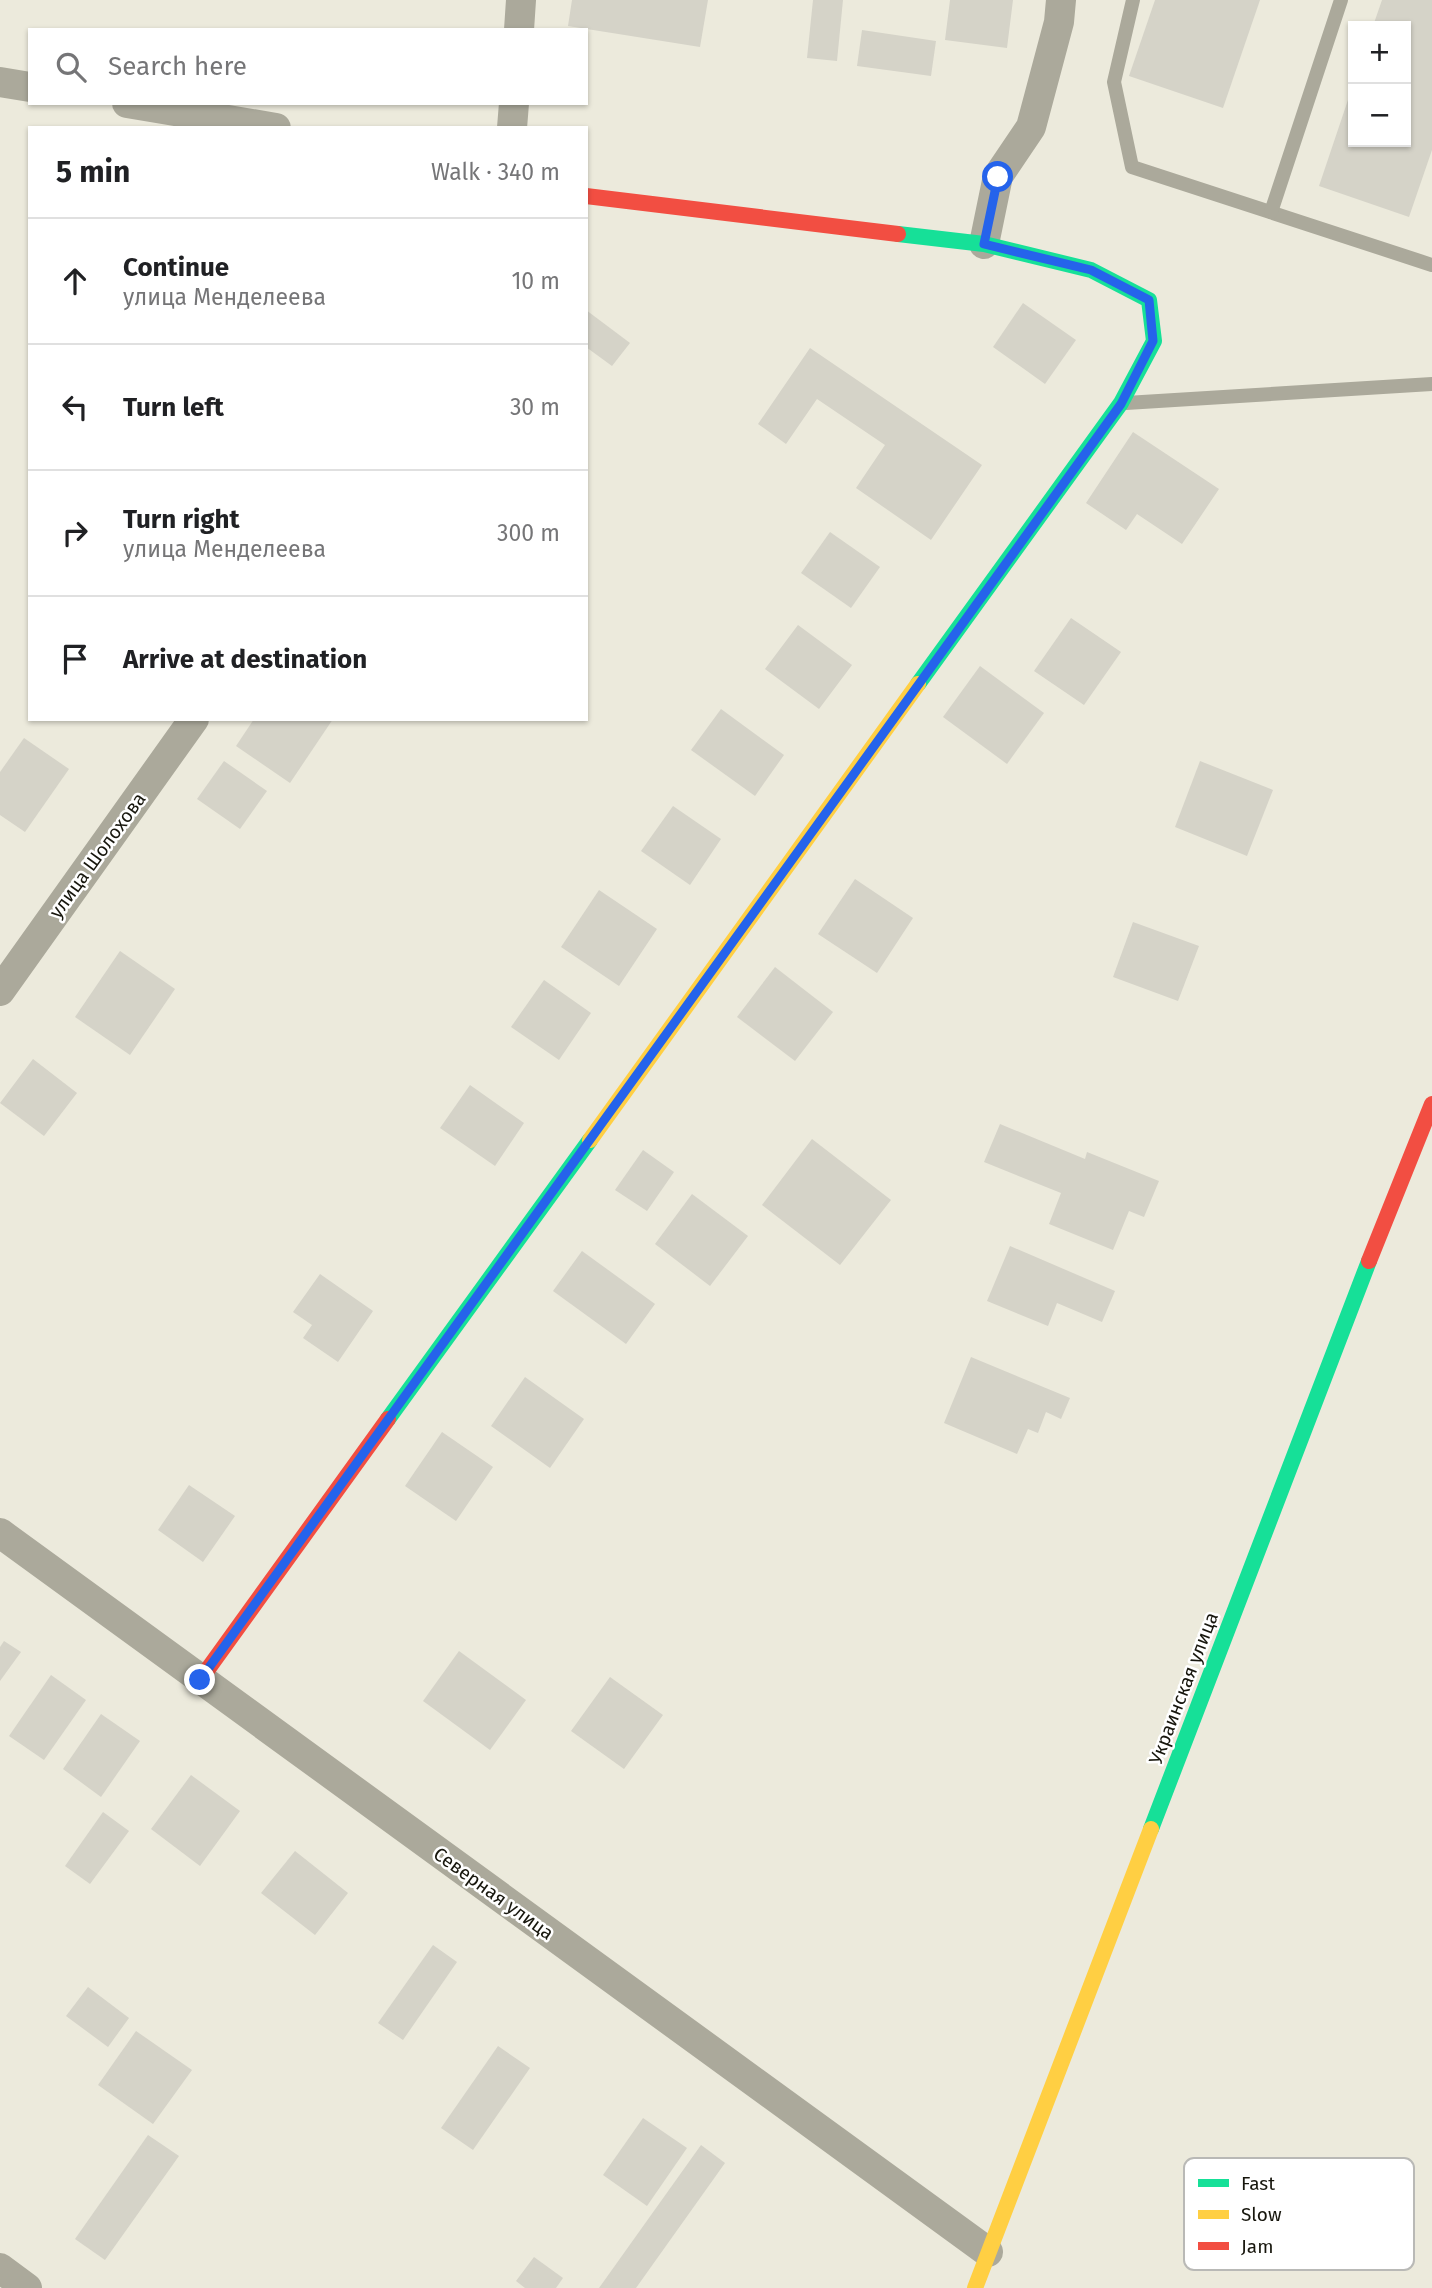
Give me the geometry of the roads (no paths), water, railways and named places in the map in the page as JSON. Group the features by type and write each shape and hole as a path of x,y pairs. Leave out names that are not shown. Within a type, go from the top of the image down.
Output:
{"street":[{"path":"519,28 521,0"},
{"path":"984,244 998,177 1031,127 1059,22 1061,0"},
{"path":"0,82 28,87"},
{"path":"139,105 264,126"},
{"path":"512,126 513,105"},
{"path":"200,1680 1121,404 1153,341 1149,300 1091,270 984,244 588,196"},
{"name":"улица Шолохова","path":"0,991 193,721"},
{"name":"Украинская улица","path":"975,2288 1403,1173 1432,1104"},
{"name":"Северная улица","path":"0,1533 988,2252"},
{"path":"0,2268 27,2288"}],"lane":[{"path":"1133,0 1114,82 1132,167 1432,265"},
{"path":"1271,212 1340,0"},
{"path":"1121,404 1432,384"}]}
